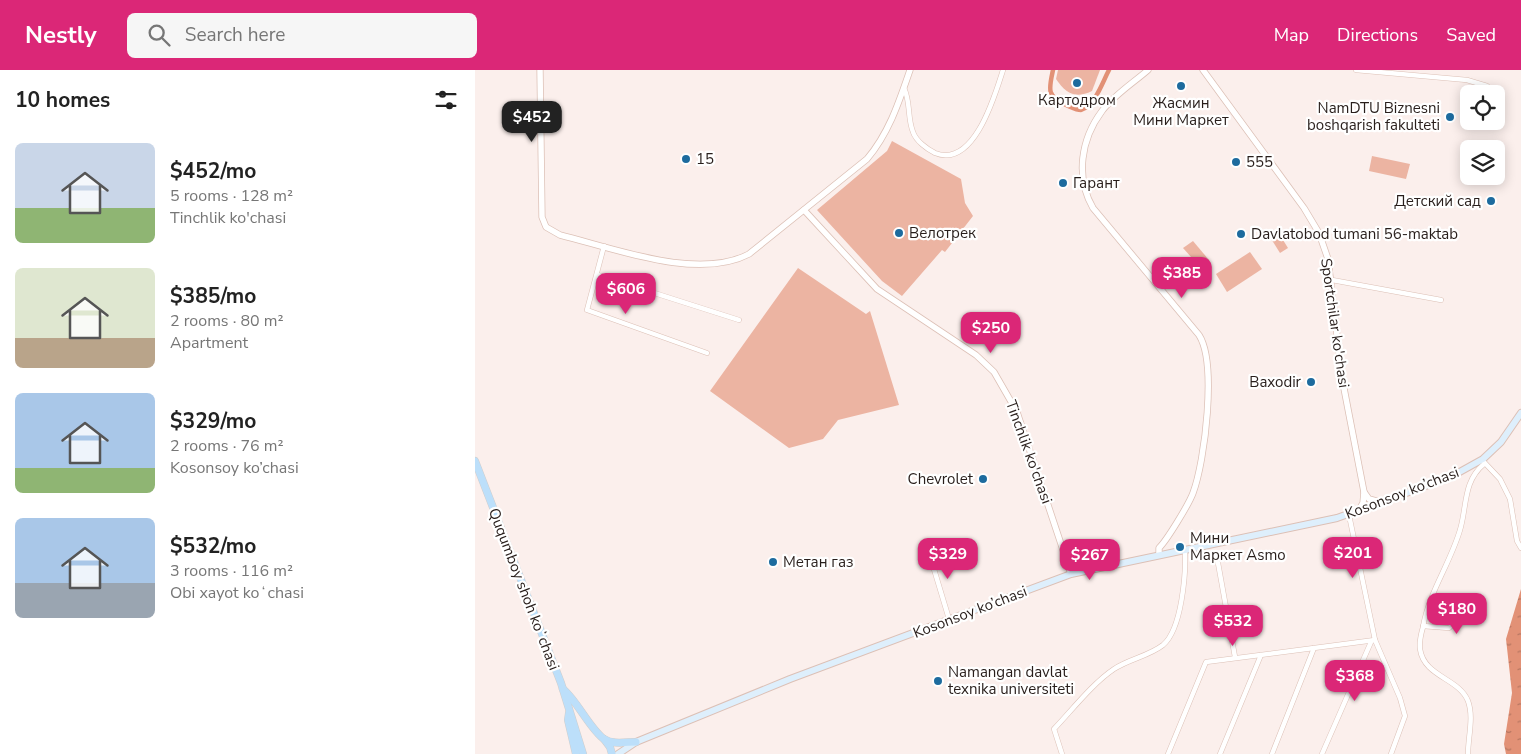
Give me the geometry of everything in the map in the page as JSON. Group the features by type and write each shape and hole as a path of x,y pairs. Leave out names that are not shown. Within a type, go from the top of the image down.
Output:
{"main road":[{"name":"Kosonsoy ko’chasi","path":"618,754 636,742 790,679 1071,574 1349,515 1447,478 1483,461 1501,442 1521,413"},
{"name":"Ququmboy shoh koʻchasi","path":"475,461 563,689 570,714"},
{"path":"563,689 574,699 610,747 612,754"},
{"path":"570,714 583,712"},
{"path":"570,714 576,754"},
{"path":"570,714 583,754"},
{"path":"604,739 613,742 636,742"}],"street":[{"path":"539,70 543,217 546,228 560,235 667,261 727,262 752,252 867,159 880,144 889,127 910,70"},
{"path":"904,88 910,100 913,133 926,148 937,154 956,153 967,146 980,129 989,112 1003,70"},
{"path":"1148,70 1102,110 1086,144 1081,172 1085,191 1093,208 1199,335 1207,352 1205,433 1195,487 1187,504 1159,548 1159,555"},
{"name":"Sportchilar ko'chasi","path":"1203,70 1273,162 1319,233 1328,259 1332,280 1342,378 1364,492"},
{"path":"1356,70 1467,80 1484,85"},
{"name":"Tinchlik ko'chasi","path":"804,210 877,289 976,355 994,372 1017,412 1071,574"},
{"path":"604,246 598,275 587,310 707,353"},
{"path":"598,275 739,320"},
{"path":"1332,280 1441,300"},
{"path":"1468,754 1470,709 1467,699 1462,690 1441,678 1423,660 1420,648 1428,601 1459,532 1466,494 1483,461 1501,479 1510,499 1517,541 1521,548"},
{"path":"1364,492 1371,500 1382,502"},
{"path":"1358,511 1363,503 1364,492"},
{"path":"1349,515 1373,641 1400,698 1405,716 1391,754"},
{"path":"927,546 949,619"},
{"path":"1062,754 1054,729 1113,669 1162,646 1168,639 1175,626 1186,571 1185,550"},
{"path":"1219,563 1235,657"},
{"path":"1423,626 1449,628 1475,603"},
{"path":"1168,754 1206,662 1373,641"},
{"path":"1322,754 1373,641"},
{"path":"1272,754 1314,648"},
{"path":"1220,754 1261,654"}],"shaded area":[{"name":"Картодром","path":"1058,70 1100,70 1092,91 1076,95 1064,88 1056,79"},
{"name":"Велотрек","path":"892,141 961,179 965,203 973,216 945,252 942,250 902,296 882,281 817,210 887,151"},
{"path":"1372,156 1410,164 1406,179 1369,171"},
{"path":"1278,232 1288,248 1280,253 1270,237"},
{"path":"1193,241 1209,260 1200,267 1183,248"},
{"path":"1250,252 1262,269 1227,292 1216,274"},
{"path":"798,268 866,314 870,311 899,405 838,420 823,439 789,448 710,391"}],"water":[{"path":"1521,589 1521,754 1506,754 1504,744 1512,693 1506,639"}],"waterway":[{"path":"1053,70 1050,87 1052,95 1060,102 1081,110 1095,98 1109,70"}],"place":[{"name":"Картодром","path":"1077,83"},
{"name":"Жасмин Мини Маркет","path":"1181,86"},
{"name":"NamDTU Biznesni boshqarish fakulteti","path":"1450,117"},
{"name":"15","path":"686,159"},
{"name":"555","path":"1236,162"},
{"name":"Гарант","path":"1063,183"},
{"name":"Детский сад","path":"1491,201"},
{"name":"Велотрек","path":"899,233"},
{"name":"Davlatobod tumani 56-maktab","path":"1241,234"},
{"name":"Baxodir","path":"1311,382"},
{"name":"Chevrolet","path":"983,479"},
{"name":"Мини Маркет Asmo","path":"1180,547"},
{"name":"Метан газ","path":"773,562"},
{"name":"Namangan davlat texnika universiteti","path":"938,681"}]}
